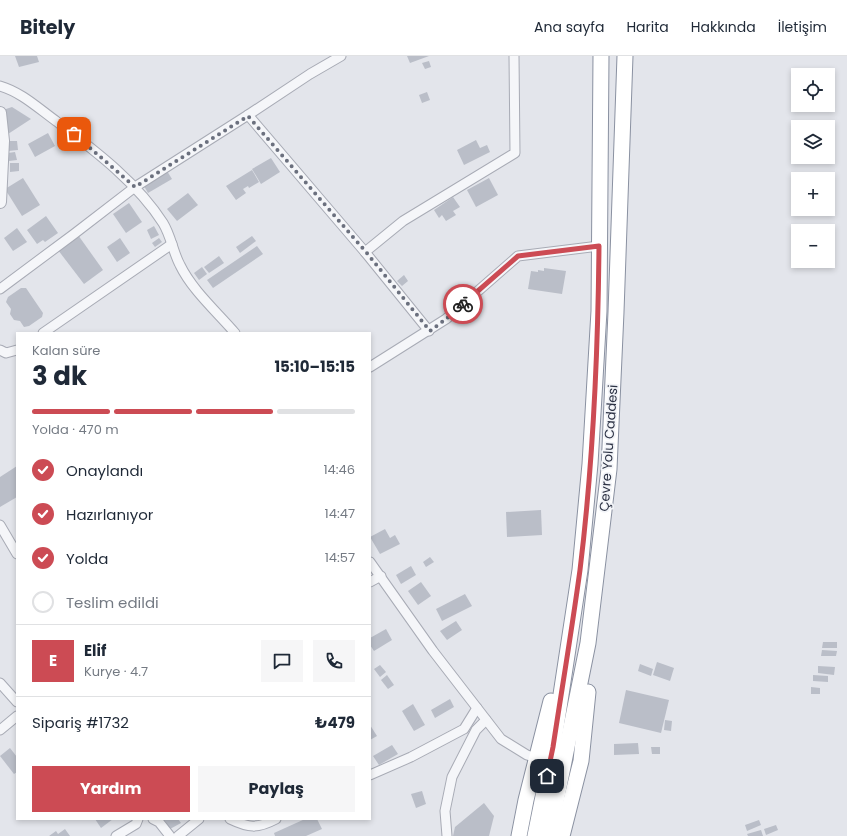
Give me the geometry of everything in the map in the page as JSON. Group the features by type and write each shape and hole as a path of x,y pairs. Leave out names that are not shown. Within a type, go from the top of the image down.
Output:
{"highway":[{"name":"Çevre Yolu Caddesi","path":"535,836 553,747 580,570 590,464 599,311 601,56"},
{"name":"Çevre Yolu Caddesi","path":"549,836 588,643 608,469 616,312 625,56"},
{"path":"519,836 526,800 560,666 569,639"},
{"path":"562,836 581,761 589,676 588,643"}],"street":[{"path":"0,289 135,187 248,116 310,74 341,56"},
{"path":"366,252 403,221 515,153 514,56"},
{"path":"0,86 13,90 43,111 84,142 135,187 164,224 180,266 200,295 234,332"},
{"path":"0,113 3,141 0,202"},
{"path":"248,116 366,252 430,331"},
{"path":"44,332 172,244"},
{"path":"371,366 430,331 446,319 518,256 599,246"},
{"path":"0,350 6,352 16,350"},
{"path":"0,525 13,539 16,550"},
{"path":"371,563 433,651 501,739 527,755 537,758"},
{"path":"371,581 381,576"},
{"path":"0,683 16,701"},
{"path":"371,775 410,757 464,729 477,708"},
{"path":"0,730 16,717"},
{"path":"447,836 445,811 452,777 476,730 486,720"},
{"path":"116,836 136,824 138,820"},
{"path":"155,820 159,822 170,836"},
{"path":"178,836 198,820"},
{"path":"232,820 240,824 251,826 257,822 264,825 274,820"}],"building":[{"path":"15,56 37,56 39,62 19,67"},
{"path":"407,56 429,56 410,63"},
{"path":"429,61 431,67 425,69 422,63"},
{"path":"427,92 430,100 422,103 419,95"},
{"path":"12,107 31,119 8,134 6,109"},
{"path":"48,133 55,146 35,157 28,144"},
{"path":"476,140 480,148 487,145 490,152 464,165 457,150"},
{"path":"7,141 17,141 18,150 8,151"},
{"path":"15,152 17,160 9,161 8,153"},
{"path":"271,158 280,172 261,184 252,169"},
{"path":"10,163 19,163 19,171 10,172"},
{"path":"252,170 259,182 249,188 248,186 243,189 246,193 236,200 226,186"},
{"path":"167,171 172,179 148,193 144,186"},
{"path":"23,178 40,205 22,216 5,189"},
{"path":"489,178 498,195 476,207 467,190"},
{"path":"188,193 198,205 177,221 167,209"},
{"path":"453,197 460,207 453,211 456,215 446,221 442,215 439,218 434,210"},
{"path":"129,203 142,222 126,233 113,214"},
{"path":"46,216 58,233 45,242 43,240 37,244 27,230"},
{"path":"154,226 159,235 151,239 147,230"},
{"path":"17,228 27,242 13,251 4,238"},
{"path":"78,235 103,270 84,284 58,250"},
{"path":"252,236 256,241 240,253 236,247"},
{"path":"120,238 130,253 117,262 107,247"},
{"path":"159,238 162,242 155,247 152,243"},
{"path":"257,246 263,254 213,288 207,280"},
{"path":"219,256 224,263 209,273 204,267"},
{"path":"202,267 207,274 199,280 194,273"},
{"path":"544,268 566,271 562,294 528,289 531,271 544,271"},
{"path":"404,275 408,281 402,286 397,281"},
{"path":"21,288 26,288 43,313 42,317 29,326 24,327 20,321 14,320 10,314 11,309 6,302 8,297"},
{"path":"16,467 16,498 0,507 0,477"},
{"path":"541,510 542,535 507,537 506,512"},
{"path":"385,529 390,538 395,535 400,544 380,554 371,536"},
{"path":"430,557 434,562 426,567 423,562"},
{"path":"411,566 416,575 401,584 396,575"},
{"path":"421,582 431,596 418,605 408,591"},
{"path":"465,594 472,606 442,621 436,609"},
{"path":"456,621 462,630 447,640 440,631"},
{"path":"386,629 392,640 374,651 371,646 371,637"},
{"path":"823,642 837,642 837,648 822,648"},
{"path":"822,650 837,651 836,656 821,656"},
{"path":"657,662 674,668 670,681 653,675"},
{"path":"640,664 653,669 651,676 638,671"},
{"path":"380,665 386,672 380,677 374,669"},
{"path":"818,666 835,667 834,675 818,673"},
{"path":"387,675 394,685 388,689 381,680"},
{"path":"813,675 828,676 828,682 813,681"},
{"path":"811,687 820,688 820,694 811,694"},
{"path":"626,690 669,700 661,733 619,723"},
{"path":"450,699 454,707 435,718 431,710"},
{"path":"413,704 425,725 414,731 402,711"},
{"path":"665,720 672,721 671,731 664,730"},
{"path":"371,727 377,736 371,739"},
{"path":"638,743 639,754 614,755 614,744"},
{"path":"392,745 398,754 379,765 373,756"},
{"path":"651,747 660,747 660,754 652,754"},
{"path":"10,748 16,756 16,773 14,774 0,756"},
{"path":"422,791 426,804 416,808 411,794"},
{"path":"484,803 494,816 489,836 453,836 455,827"},
{"path":"96,820 112,820 101,828"},
{"path":"165,820 179,820 181,823 170,829"},
{"path":"303,820 318,820 322,829 306,836 275,836 274,833"},
{"path":"759,820 761,825 747,831 745,825"},
{"path":"776,825 778,830 766,835 764,829"},
{"path":"65,829 70,836 49,836 56,831 58,834"},
{"path":"761,830 763,836 748,836 747,834"}],"way so far":[{"path":"74,134 135,187 248,116 366,252 430,331 463,304"}],"route":[{"path":"463,304 518,256 599,246 599,311 590,464 581,556 553,747 547,776"}]}
